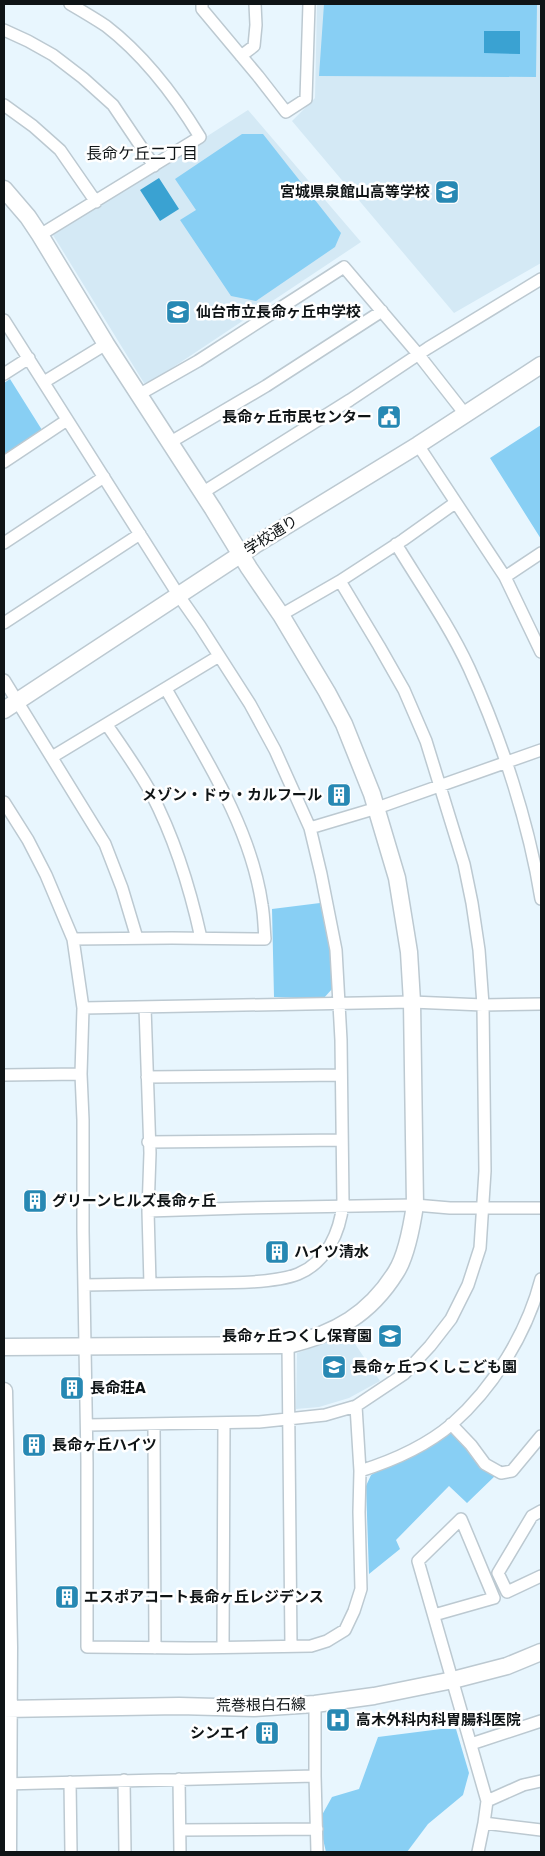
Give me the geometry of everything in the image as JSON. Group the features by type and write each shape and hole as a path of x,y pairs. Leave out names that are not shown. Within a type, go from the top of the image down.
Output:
{"street":[{"path":"40,235 200,137 164,82 106,27 70,4"},
{"path":"202,4 202,9 286,112 306,100 309,4"},
{"path":"241,56 254,46 256,26 255,4"},
{"path":"4,30 28,40 53,55 113,104 154,166"},
{"path":"4,106 33,126 60,150 96,202"},
{"path":"4,189 28,217 40,235 106,344 140,394 240,555 281,615 344,724 377,808 397,878 409,952 412,1002 415,1206 410,1234 397,1271 371,1303 347,1324 317,1338 288,1345 4,1348"},
{"path":"140,394 198,361 344,267 418,354 465,414"},
{"path":"202,493 350,400 418,354 541,279"},
{"path":"169,443 266,386 382,311"},
{"path":"4,320 219,656 275,750 310,828 336,950 344,1166 343,1207 342,1218 328,1251 298,1274 266,1281 84,1285"},
{"path":"44,382 106,344"},
{"path":"4,374 29,358"},
{"name":"学校通り","path":"10,705 240,555 418,445 541,364"},
{"path":"4,462 67,420"},
{"path":"418,445 505,577 538,638 541,652"},
{"path":"4,543 104,477"},
{"path":"281,615 340,581 455,503"},
{"path":"4,623 140,534"},
{"path":"396,544 468,667 490,716 506,763 532,853 541,900"},
{"path":"505,577 541,553"},
{"path":"87,1424 224,1423 289,1420 325,1415 356,1406 404,1374 452,1319 468,1285 480,1248 484,1208 483,1005 479,950 464,864 426,741 404,690 380,646 340,581"},
{"path":"52,757 219,656"},
{"path":"4,680 10,705 52,757 105,844 122,888 137,938"},
{"path":"72,939 265,939 262,904 244,838 205,758 166,689"},
{"path":"107,725 150,792 170,833 185,873 201,938"},
{"path":"310,828 377,808 541,750"},
{"path":"4,802 28,840 46,874 72,939 83,1008 81,1074 87,1424 87,1647 311,1646 327,1641 346,1630 361,1588 360,1472 356,1406"},
{"path":"83,1008 339,1005 412,1002 483,1005 541,1004"},
{"path":"145,1007 148,1142 150,1153 148,1211 150,1284"},
{"path":"4,1075 81,1074"},
{"path":"147,1077 341,1075"},
{"path":"148,1142 342,1140"},
{"path":"148,1211 415,1206 541,1208"},
{"path":"360,1472 388,1462 421,1444 451,1424 479,1396 510,1354 536,1300 541,1279"},
{"path":"288,1345 291,1646"},
{"path":"4,1391 9,1647 6,1709 8,1852"},
{"path":"223,1647 224,1423"},
{"path":"154,1424 155,1648"},
{"path":"451,1424 486,1464 500,1473 512,1471 541,1436"},
{"path":"541,1511 532,1516 498,1573 507,1592 541,1576"},
{"path":"434,1615 494,1598 461,1519 418,1561 487,1801 478,1852"},
{"name":"荒巻根白石線","path":"6,1709 179,1706 254,1708 315,1704 374,1696 453,1680 507,1666 541,1652"},
{"path":"315,1704 318,1852"},
{"path":"471,1744 541,1721"},
{"path":"6,1784 315,1776"},
{"path":"179,1779 180,1852"},
{"path":"124,1780 125,1852"},
{"path":"487,1801 523,1785 541,1781"},
{"path":"70,1782 71,1852"},
{"path":"484,1823 541,1830"},
{"path":"180,1830 317,1830"}],"shaded area":[{"name":"宮城県泉館山高等学校","path":"317,4 541,4 541,263 454,313 292,121 315,98"},
{"path":"324,4 537,4 536,77 319,76"},
{"path":"484,31 520,31 520,54 484,53"},
{"name":"仙台市立長命ヶ丘中学校","path":"248,110 361,242 151,382 144,383 53,235"},
{"path":"242,134 263,134 341,233 335,247 256,301 231,296 180,220 196,210 175,179"},
{"path":"159,178 179,209 160,221 140,190"},
{"path":"10,379 42,430 4,455 4,383"},
{"path":"541,425 541,539 490,458"},
{"path":"320,903 330,947 332,989 323,999 274,997 272,909"},
{"name":"長命ヶ丘つくしこども園","path":"349,1335 380,1381 349,1398 319,1407 296,1409 297,1353"},
{"path":"450,1430 497,1474 467,1503 449,1486 396,1540 400,1549 369,1574 366,1486 371,1475"},
{"path":"441,1729 456,1729 469,1773 463,1795 428,1824 407,1852 326,1852 322,1835 322,1815 332,1797 359,1789 378,1737"}],"place":[{"name":"宮城県泉館山高等学校","path":"447,192"},
{"name":"仙台市立長命ヶ丘中学校","path":"178,312"},
{"name":"長命ヶ丘市民センター","path":"389,417"},
{"name":"メゾン・ドゥ・カルフール","path":"339,795"},
{"name":"グリーンヒルズ長命ヶ丘","path":"35,1201"},
{"name":"ハイツ清水","path":"277,1252"},
{"name":"長命ヶ丘つくし保育園","path":"390,1336"},
{"name":"長命ヶ丘つくしこども園","path":"334,1367"},
{"name":"長命荘A","path":"72,1388"},
{"name":"長命ヶ丘ハイツ","path":"34,1445"},
{"name":"エスポアコート長命ヶ丘レジデンス","path":"67,1597"},
{"name":"高木外科内科胃腸科医院","path":"338,1720"},
{"name":"シンエイ","path":"267,1733"}],"district":[{"name":"長命ケ丘二丁目","path":"142,153"}]}
